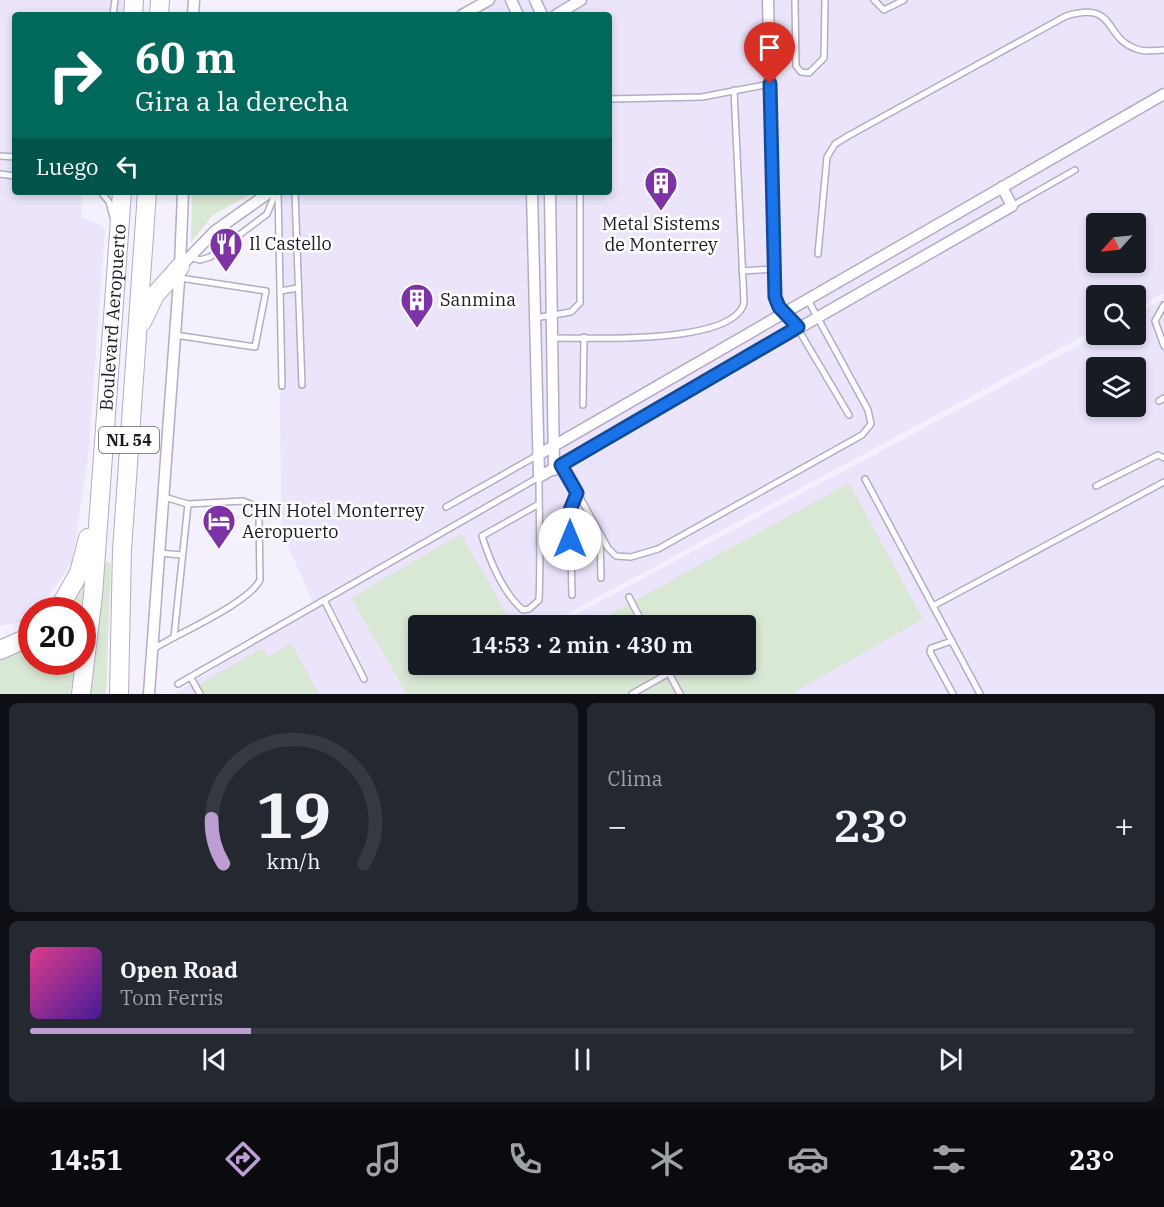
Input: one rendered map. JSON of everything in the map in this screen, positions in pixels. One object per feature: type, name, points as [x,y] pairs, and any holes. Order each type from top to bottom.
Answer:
[{"type":"highway","name":"Boulevard Aeropuerto","points":[[81,694],[89,648],[123,195]]},
{"type":"highway","name":"Boulevard Aeropuerto","points":[[119,691],[122,550],[147,195]]},
{"type":"highway","points":[[135,344],[149,306],[163,285],[183,267]]},
{"type":"highway","points":[[65,597],[79,573],[102,490]]},
{"type":"highway","points":[[0,651],[18,643]]},
{"type":"street","points":[[467,12],[489,0]]},
{"type":"street","points":[[561,12],[581,0]]},
{"type":"street","points":[[768,0],[775,297],[783,312],[798,327]]},
{"type":"street","points":[[537,455],[1164,94]]},
{"type":"street","points":[[532,195],[538,477],[1011,206],[1002,187]]},
{"type":"street","points":[[149,694],[175,335],[183,267],[183,195]]},
{"type":"street","points":[[183,267],[215,231],[266,195]]},
{"type":"street","points":[[550,195],[554,317],[553,446],[557,467]]},
{"type":"street","points":[[534,247],[551,245]]},
{"type":"lane","points":[[795,0],[796,66],[801,72],[809,73],[824,58],[825,0]]},
{"type":"lane","points":[[874,0],[884,10],[904,0]]},
{"type":"lane","points":[[818,254],[827,157],[835,144],[848,136],[1066,15],[1084,9],[1092,8],[1101,13],[1128,45],[1141,51],[1164,50]]},
{"type":"lane","points":[[612,99],[702,97],[770,84]]},
{"type":"lane","points":[[554,338],[663,336],[699,332],[729,322],[742,312],[744,303],[734,90]]},
{"type":"lane","points":[[1011,206],[1075,170]]},
{"type":"lane","points":[[103,195],[113,215],[106,308],[114,337]]},
{"type":"lane","points":[[183,267],[210,257],[267,214],[276,195]]},
{"type":"lane","points":[[277,195],[282,386]]},
{"type":"lane","points":[[295,195],[302,385]]},
{"type":"lane","points":[[535,318],[554,317],[571,312],[580,303],[580,195]]},
{"type":"lane","points":[[175,335],[255,347],[266,291],[183,267]]},
{"type":"lane","points":[[742,271],[774,269]]},
{"type":"lane","points":[[280,291],[298,288]]},
{"type":"lane","points":[[557,467],[577,493],[600,534],[616,556],[622,558],[658,549],[867,430],[871,424],[868,410],[807,299]]},
{"type":"lane","points":[[1164,305],[1155,321],[1164,346]]},
{"type":"lane","points":[[798,327],[849,416]]},
{"type":"lane","points":[[583,405],[585,337]]},
{"type":"lane","points":[[446,507],[537,455]]},
{"type":"lane","points":[[1096,486],[1158,455],[1164,458]]},
{"type":"lane","points":[[178,684],[538,477],[539,504],[539,600],[535,606],[523,610],[513,599],[489,559],[482,536],[539,504]]},
{"type":"lane","points":[[865,479],[980,694]]},
{"type":"lane","points":[[933,606],[1164,482]]},
{"type":"lane","points":[[572,596],[570,510],[577,493]]},
{"type":"lane","points":[[151,650],[250,594],[260,580],[259,518],[253,505],[243,501],[188,504],[163,497]]},
{"type":"lane","points":[[174,637],[188,504]]},
{"type":"lane","points":[[600,534],[601,578]]},
{"type":"lane","points":[[159,553],[182,555]]},
{"type":"lane","points":[[629,597],[638,615]]},
{"type":"lane","points":[[324,600],[364,679]]},
{"type":"lane","points":[[952,641],[931,648],[930,652],[953,694]]},
{"type":"lane","points":[[632,694],[665,675]]},
{"type":"lane","points":[[670,675],[680,694]]},
{"type":"lane","points":[[191,678],[200,694]]},
{"type":"shaded area","points":[[0,0],[123,0],[122,12],[12,12],[12,195],[83,195],[81,217],[101,225],[105,230],[88,459],[72,562],[47,597],[18,597],[18,623],[0,626]]},
{"type":"shaded area","points":[[482,0],[1164,0],[1164,293],[1146,303],[1146,285],[1086,285],[1086,334],[565,615],[408,615],[408,675],[419,675],[419,694],[174,694],[315,607],[282,532],[276,195],[612,195],[612,12],[490,12]]},
{"type":"shaded area","points":[[1164,299],[1164,694],[426,694],[629,675],[756,675],[756,615],[575,615],[1086,341],[1086,345],[1146,345],[1146,309]]},
{"type":"green space","points":[[192,195],[249,195],[213,215],[191,242]]},
{"type":"green space","points":[[849,483],[923,619],[795,692],[796,694],[407,694],[351,598],[461,534],[507,615],[408,615],[408,675],[756,675],[756,615],[608,615]]},
{"type":"green space","points":[[100,560],[111,563],[106,694],[86,694],[88,675],[96,675],[96,598]]},
{"type":"green space","points":[[86,566],[83,597],[68,597]]},
{"type":"green space","points":[[291,643],[319,694],[203,694],[198,685],[262,648],[268,657]]},
{"type":"green space","points":[[18,645],[18,675],[74,675],[70,694],[0,694],[0,653]]},
{"type":"place","name":"Metal Sistems de Monterrey","points":[[661,212]]},
{"type":"place","name":"Il Castello","points":[[226,273]]},
{"type":"place","name":"Sanmina","points":[[417,329]]},
{"type":"place","name":"CHN Hotel Monterrey Aeropuerto","points":[[219,550]]},
{"type":"route","points":[[570,539],[570,510],[577,493],[561,465],[798,327],[779,307],[775,297],[770,84]]}]
